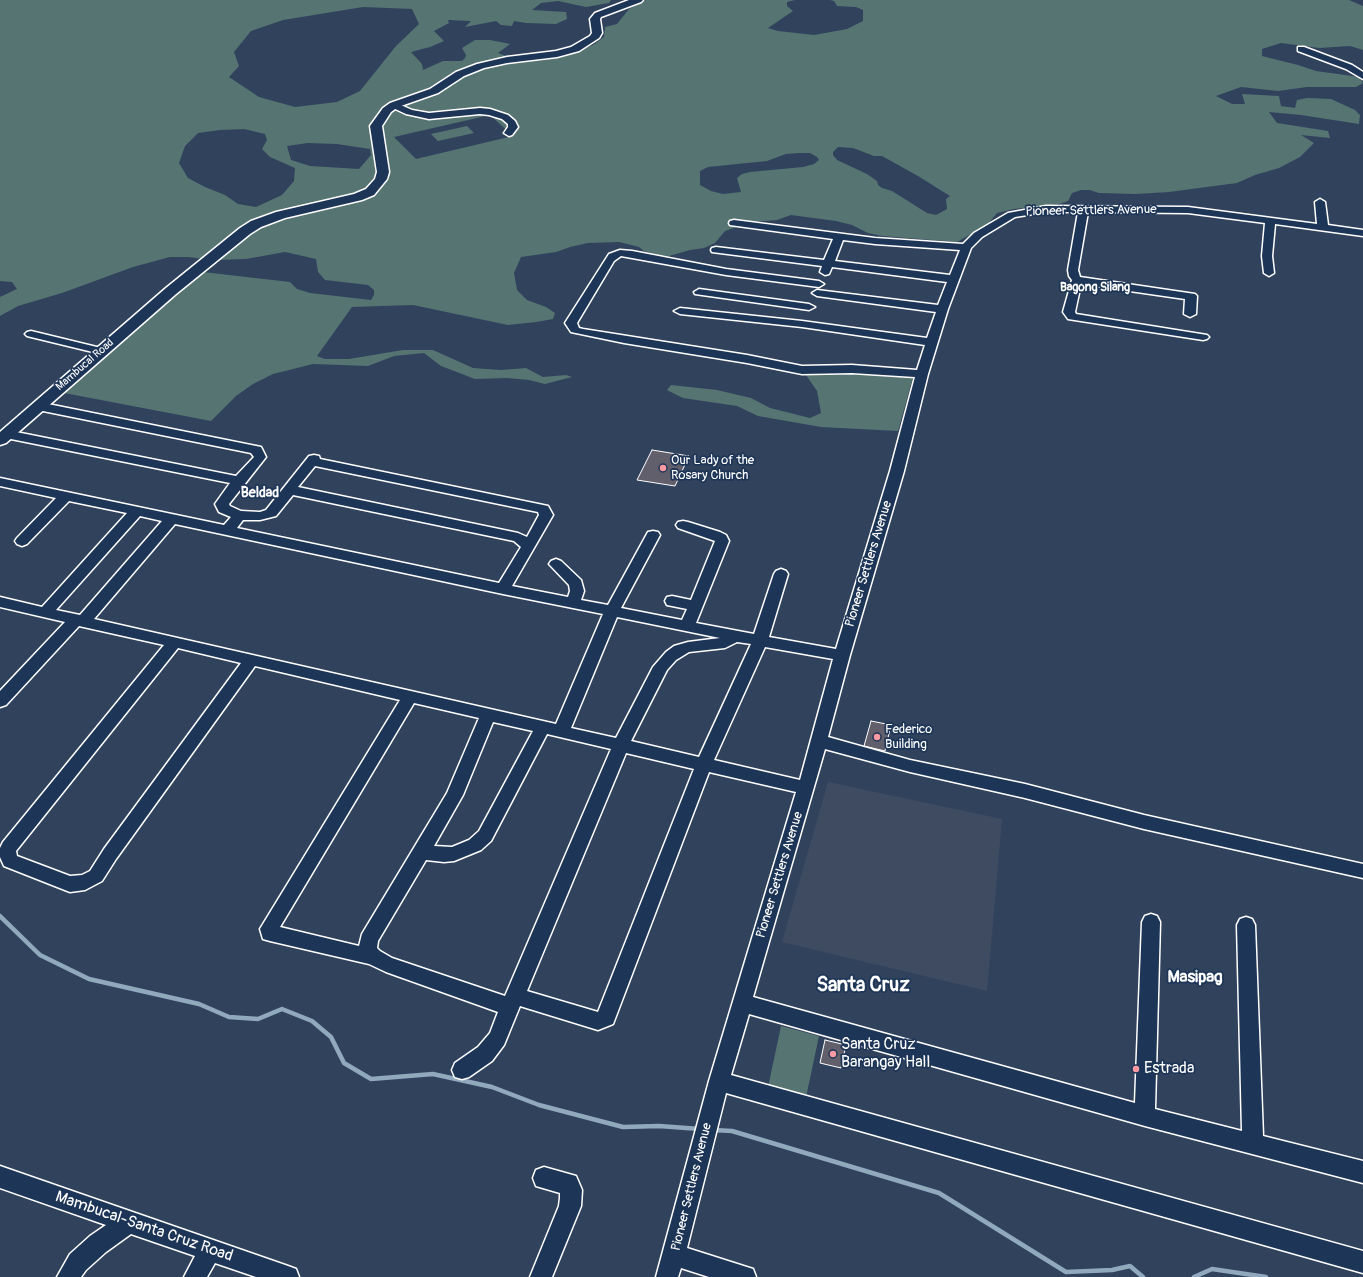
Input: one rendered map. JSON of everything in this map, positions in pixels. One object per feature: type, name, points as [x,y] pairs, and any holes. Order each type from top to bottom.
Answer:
[{"type":"main road","points":[[394,105],[434,91],[460,74],[481,66],[507,60],[557,54],[575,48],[594,38],[597,33],[595,19],[598,15],[638,0]]},
{"type":"main road","name":"Mambucal Road","points":[[3,437],[171,290],[234,239],[256,224],[281,215],[358,197],[370,192],[381,179],[383,172],[376,126],[387,110],[394,105]]},
{"type":"street","points":[[1301,49],[1349,67],[1363,76]]},
{"type":"street","points":[[394,105],[409,112],[429,116],[480,111],[490,112],[505,117],[512,123],[513,127],[508,133]]},
{"type":"street","points":[[1320,202],[1323,228]]},
{"type":"street","points":[[1084,209],[1073,270],[1074,276],[1077,280],[1069,312],[1072,317],[1203,337]]},
{"type":"street","name":"Pioneer Settlers Avenue","points":[[667,1277],[719,1081],[806,788],[842,655],[897,471],[922,374],[942,309],[966,247],[978,235],[1003,219],[1018,213],[1046,210],[1188,210],[1363,233]]},
{"type":"street","points":[[1269,273],[1267,256],[1270,221]]},
{"type":"street","points":[[734,223],[839,237],[907,244],[966,247]]},
{"type":"street","points":[[802,324],[830,264],[839,237]]},
{"type":"street","points":[[716,250],[953,279]]},
{"type":"street","points":[[922,374],[846,369],[802,370],[788,368],[741,358],[580,332],[576,330],[571,323],[610,259],[620,253],[818,289],[942,309]]},
{"type":"street","points":[[1077,280],[1191,296],[1190,314]]},
{"type":"street","points":[[698,292],[809,307]]},
{"type":"street","points":[[680,311],[802,324],[932,342]]},
{"type":"street","points":[[31,334],[102,351]]},
{"type":"street","points":[[38,406],[256,450],[260,457],[224,500],[222,507],[239,515],[260,516],[271,513],[313,461],[543,509],[546,515],[503,589]]},
{"type":"street","points":[[3,437],[239,481]]},
{"type":"street","points":[[0,482],[503,589],[735,636],[842,655]]},
{"type":"street","points":[[290,490],[518,537],[526,543],[528,547]]},
{"type":"street","points":[[22,541],[66,496]]},
{"type":"street","points":[[45,612],[137,511]]},
{"type":"street","points":[[227,530],[239,515]]},
{"type":"street","points":[[0,701],[80,620],[172,518]]},
{"type":"street","points":[[683,525],[715,535],[721,538],[722,541],[687,626]]},
{"type":"street","points":[[561,731],[612,611],[653,535]]},
{"type":"street","points":[[556,564],[576,583],[577,591],[573,603]]},
{"type":"street","points":[[410,697],[269,930],[270,932],[373,957],[386,964],[513,1002],[598,1021],[606,1018],[704,764],[760,640],[781,574]]},
{"type":"street","points":[[672,601],[696,606]]},
{"type":"street","points":[[0,602],[806,788]]},
{"type":"street","points":[[462,1070],[485,1054],[497,1039],[621,745],[661,667],[679,650],[688,647],[725,644],[735,636]]},
{"type":"street","points":[[175,642],[9,847],[7,856],[10,861],[70,884],[85,882],[96,876],[110,854],[251,660]]},
{"type":"street","points":[[373,957],[368,950],[369,940],[455,795],[488,715]]},
{"type":"street","points":[[421,852],[444,855],[454,854],[475,845],[485,836],[543,727]]},
{"type":"street","points":[[819,741],[910,766],[1024,792],[1144,822],[1363,871]]},
{"type":"street","points":[[1145,1116],[1150,922]]},
{"type":"street","points":[[1246,925],[1253,1144]]},
{"type":"street","points":[[742,1003],[1145,1116],[1363,1172]]},
{"type":"street","points":[[719,1081],[1363,1262]]},
{"type":"street","name":"Mambucal-Santa Cruz Road","points":[[0,1177],[288,1277]]},
{"type":"street","points":[[541,1277],[570,1206],[571,1198],[571,1190],[568,1184],[544,1178]]},
{"type":"street","points":[[68,1277],[78,1262],[98,1244],[128,1222]]},
{"type":"street","points":[[195,1277],[210,1250]]},
{"type":"street","points":[[674,1255],[745,1277]]},
{"type":"shaded area","points":[[828,782],[1002,819],[987,991],[782,942]]},
{"type":"green space","points":[[0,0],[611,0],[609,3],[586,7],[558,1],[541,3],[532,10],[566,12],[567,19],[556,24],[514,21],[512,26],[501,25],[496,21],[465,27],[471,21],[448,20],[449,23],[434,31],[444,41],[430,47],[411,52],[422,64],[423,70],[443,61],[462,61],[466,55],[462,48],[475,40],[490,40],[510,44],[498,53],[506,56],[512,63],[545,60],[576,52],[593,45],[604,37],[605,27],[617,24],[629,9],[646,0],[795,0],[787,2],[787,6],[793,11],[768,28],[778,31],[814,35],[847,29],[863,21],[863,10],[856,7],[837,6],[834,1],[830,0],[1349,0],[1363,6],[1363,50],[1350,46],[1319,48],[1281,43],[1262,49],[1262,56],[1316,71],[1359,77],[1363,83],[1356,87],[1307,87],[1278,91],[1241,87],[1216,96],[1232,104],[1245,104],[1242,94],[1279,96],[1281,106],[1295,108],[1297,100],[1307,98],[1331,99],[1355,110],[1360,115],[1359,124],[1301,115],[1269,112],[1277,123],[1328,131],[1330,138],[1301,135],[1314,143],[1300,157],[1279,168],[1255,175],[1237,183],[1169,192],[1136,194],[1099,193],[1090,190],[1081,190],[1072,193],[1068,201],[1059,204],[1014,209],[997,213],[987,225],[957,242],[882,236],[868,233],[852,225],[836,221],[791,215],[777,220],[751,222],[725,231],[715,243],[704,248],[669,256],[657,255],[644,251],[639,247],[619,242],[588,243],[556,252],[521,257],[514,273],[517,290],[527,300],[546,307],[555,313],[553,319],[508,325],[413,305],[352,307],[317,356],[325,359],[349,359],[403,350],[433,350],[473,368],[501,370],[526,368],[543,377],[566,375],[572,377],[545,384],[529,380],[507,378],[475,379],[441,366],[424,353],[394,356],[368,366],[313,364],[273,374],[253,384],[236,396],[211,421],[59,392],[203,272],[290,282],[297,289],[310,293],[371,300],[374,295],[374,290],[368,285],[325,280],[318,272],[316,259],[285,252],[246,259],[213,260],[188,257],[170,257],[133,267],[62,293],[18,306],[0,316],[0,297],[17,289],[12,282],[0,281]],"holes":[[[363,7],[412,9],[419,24],[396,46],[360,91],[337,102],[295,107],[259,97],[229,77],[239,66],[234,52],[251,31],[283,20]],[[490,115],[513,136],[416,159],[394,137]],[[244,129],[265,134],[267,140],[262,149],[270,157],[295,168],[294,181],[282,195],[256,207],[238,204],[225,195],[188,178],[179,163],[185,146],[198,133]],[[308,143],[337,144],[370,149],[371,155],[359,169],[310,166],[291,160],[287,146]],[[838,147],[853,148],[874,156],[882,156],[950,196],[946,199],[947,209],[936,215],[927,213],[892,191],[882,188],[878,185],[877,181],[867,174],[837,160],[833,155],[833,152]],[[799,153],[810,153],[819,160],[814,164],[803,167],[742,174],[737,178],[741,192],[723,194],[711,191],[700,185],[700,171],[708,167],[767,161],[786,154]]]},
{"type":"green space","points":[[467,126],[474,133],[438,141],[431,134]]},
{"type":"green space","points":[[845,371],[913,377],[898,431],[821,427],[758,416],[737,406],[683,398],[667,390],[671,385],[717,390],[751,398],[770,408],[810,418],[821,413],[817,391],[806,375]]},
{"type":"green space","points":[[781,1026],[819,1036],[805,1102],[767,1092]]},
{"type":"building","name":"Our Lady of the Rosary Church","points":[[652,450],[689,456],[675,486],[637,480]]},
{"type":"building","name":"Federico Building","points":[[871,721],[891,725],[885,751],[864,746]]},
{"type":"building","name":"Santa Cruz Barangay Hall","points":[[825,1040],[846,1045],[841,1068],[820,1063]]},
{"type":"waterway","points":[[0,916],[40,955],[89,979],[199,1004],[229,1017],[258,1019],[282,1009],[312,1021],[331,1037],[344,1063],[371,1079],[433,1074],[492,1087],[539,1105],[623,1127],[659,1126],[700,1129]]},
{"type":"waterway","points":[[713,1130],[732,1131],[939,1193],[1066,1272],[1112,1270],[1130,1266],[1143,1277]]},
{"type":"waterway","points":[[1194,1277],[1212,1269],[1266,1277]]},
{"type":"place","name":"Our Lady of the Rosary Church","points":[[663,468]]},
{"type":"place","name":"Federico Building","points":[[877,737]]},
{"type":"place","name":"Santa Cruz Barangay Hall","points":[[833,1054]]},
{"type":"place","name":"Estrada","points":[[1136,1069]]},
{"type":"district","name":"Bagong Silang","points":[[1095,288]]},
{"type":"district","name":"Beldad","points":[[260,493]]},
{"type":"district","name":"Masipag","points":[[1195,978]]},
{"type":"district","name":"Santa Cruz","points":[[863,986]]}]
